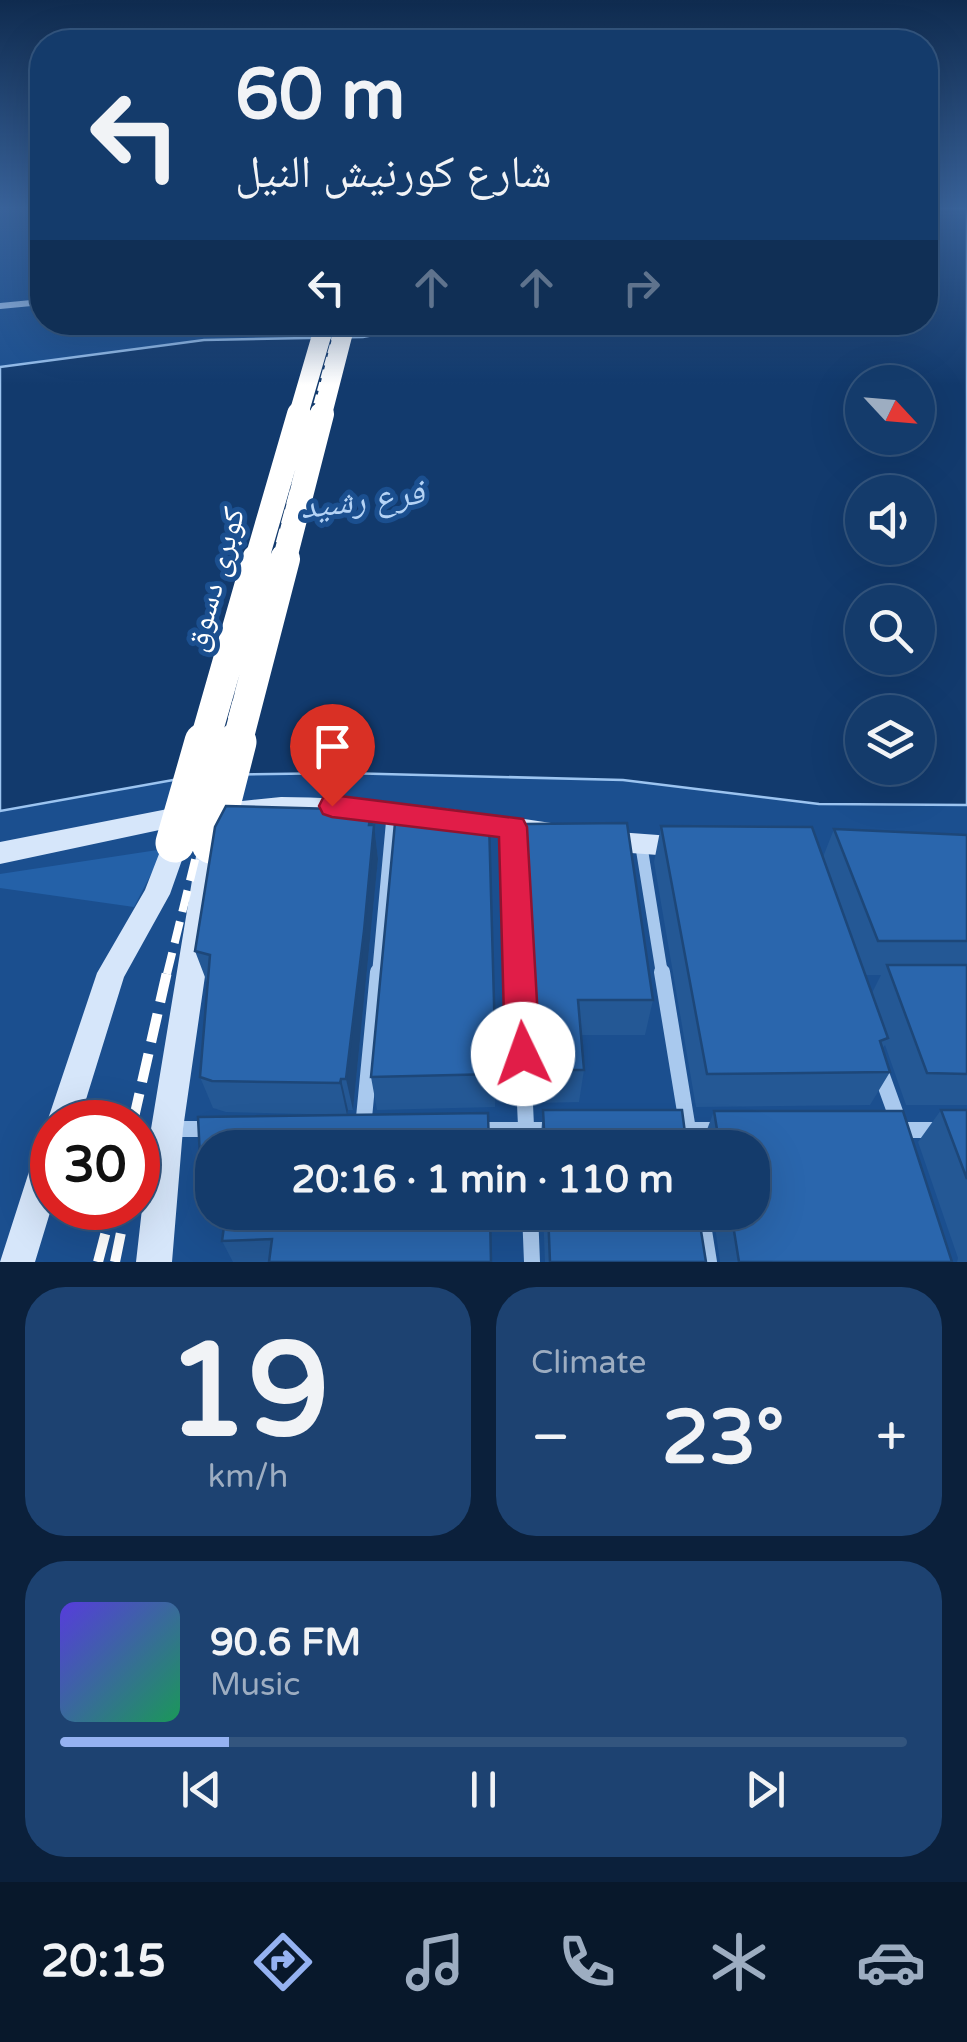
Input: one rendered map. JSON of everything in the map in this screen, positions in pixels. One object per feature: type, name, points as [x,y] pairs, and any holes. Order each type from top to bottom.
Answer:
[{"type":"highway","name":"كوبرى دسوق","points":[[175,844],[333,335]]},
{"type":"highway","name":"كوبرى دسوق","points":[[211,844],[333,335]]},
{"type":"main road","points":[[0,854],[208,812],[332,806],[393,810],[641,844],[716,848]]},
{"type":"main road","points":[[69,1100],[111,973],[156,894],[175,844]]},
{"type":"main road","points":[[154,1262],[166,1129],[211,844]]},
{"type":"main road","points":[[17,1262],[30,1222]]},
{"type":"street","points":[[0,306],[30,303]]},
{"type":"street","points":[[372,1130],[393,810]]},
{"type":"street","points":[[513,827],[526,1130]]},
{"type":"street","points":[[641,844],[688,1130]]},
{"type":"street","points":[[876,1058],[908,1149]]},
{"type":"street","points":[[166,1129],[226,1130]]},
{"type":"street","points":[[882,1130],[967,1130]]},
{"type":"street","points":[[531,1230],[532,1262]]},
{"type":"street","points":[[704,1230],[709,1262]]},
{"type":"shaded area","points":[[164,849],[134,907],[0,888],[0,874]]},
{"type":"water","name":"فرع رشيد","points":[[938,267],[967,267],[967,805],[819,804],[623,780],[343,773],[201,775],[0,811],[0,367],[204,340],[374,335],[938,335]]},
{"type":"building","points":[[226,806],[371,810],[369,825],[374,825],[364,931],[346,1079],[340,1083],[212,1081],[200,1077],[210,955],[195,951],[215,827]]},
{"type":"building","points":[[489,821],[496,1074],[371,1077],[395,823]]},
{"type":"building","points":[[627,823],[653,1000],[578,1000],[584,1070],[540,1070],[526,824]]},
{"type":"building","points":[[661,826],[812,827],[888,1038],[880,1041],[890,1072],[707,1074]]},
{"type":"building","points":[[834,829],[967,835],[967,941],[878,941]]},
{"type":"building","points":[[887,965],[967,965],[967,1074],[927,1073]]},
{"type":"building","points":[[543,1110],[682,1110],[685,1130],[544,1130]]},
{"type":"building","points":[[941,1110],[967,1110],[967,1179]]},
{"type":"building","points":[[714,1111],[903,1111],[952,1262],[739,1262],[734,1230],[770,1230],[770,1130],[717,1130]]},
{"type":"building","points":[[488,1113],[488,1130],[199,1130],[198,1117]]},
{"type":"building","points":[[224,1230],[490,1230],[491,1262],[269,1262],[272,1239],[222,1241]]},
{"type":"building","points":[[549,1230],[701,1230],[706,1262],[550,1262]]},
{"type":"railway","points":[[312,416],[334,335]]},
{"type":"railway","points":[[273,562],[313,414]]},
{"type":"railway","points":[[224,744],[274,559]]},
{"type":"railway","points":[[167,974],[224,742]]},
{"type":"railway","points":[[138,1100],[167,972]]},
{"type":"railway","points":[[98,1262],[106,1230]]},
{"type":"railway","points":[[115,1262],[122,1230]]},
{"type":"route","points":[[332,806],[393,810],[513,827],[523,1054]]}]
